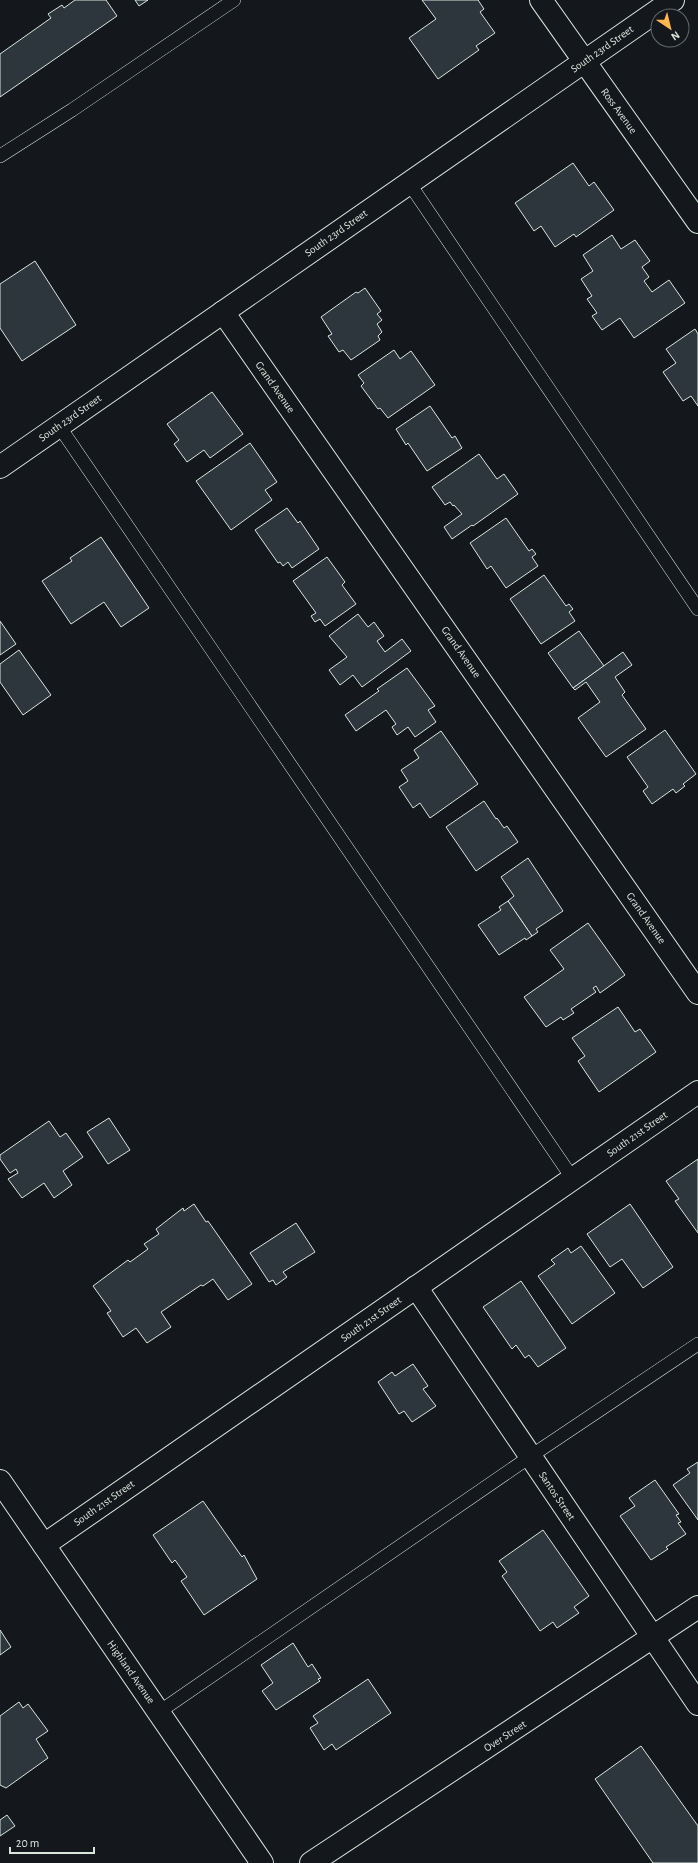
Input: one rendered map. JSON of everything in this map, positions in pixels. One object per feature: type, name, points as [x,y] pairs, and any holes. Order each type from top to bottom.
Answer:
[{"type":"street","name":"Ross Avenue","points":[[541,0],[698,222]]},
{"type":"street","name":"South 23rd Street","points":[[0,467],[673,0]]},
{"type":"street","name":"Grand Avenue","points":[[223,312],[698,993]]},
{"type":"street","name":"South 21st Street","points":[[44,1545],[698,1092]]},
{"type":"street","name":"Santos Street","points":[[416,1287],[698,1704]]},
{"type":"street","name":"Highland Avenue","points":[[0,1482],[262,1863]]},
{"type":"street","name":"Over Street","points":[[311,1863],[654,1638],[698,1607]]},
{"type":"lane","points":[[0,156],[72,110],[234,0]]},
{"type":"lane","points":[[409,183],[698,609]]},
{"type":"lane","points":[[59,426],[573,1179]]},
{"type":"lane","points":[[159,1712],[531,1456],[698,1344]]},
{"type":"building","points":[[75,0],[106,0],[117,16],[0,97],[0,54],[51,18],[48,14],[62,5],[64,8]]},
{"type":"building","points":[[135,0],[148,0],[139,6]]},
{"type":"building","points":[[422,0],[478,0],[484,9],[480,12],[495,33],[476,46],[479,50],[438,79],[409,38],[436,19]]},
{"type":"building","points":[[573,163],[589,186],[594,182],[614,210],[576,237],[574,234],[555,247],[541,226],[534,231],[515,203]]},
{"type":"building","points":[[612,235],[621,249],[635,240],[650,261],[642,267],[649,277],[644,281],[652,292],[669,280],[685,303],[634,338],[620,318],[602,330],[592,316],[597,313],[587,299],[592,296],[581,279],[593,271],[583,255]]},
{"type":"building","points":[[35,261],[76,325],[22,361],[0,328],[0,284]]},
{"type":"building","points":[[365,288],[381,311],[377,314],[382,320],[377,324],[382,332],[378,336],[380,340],[351,360],[343,350],[339,352],[328,336],[332,334],[321,317],[356,292],[358,293]]},
{"type":"building","points":[[695,329],[698,334],[698,406],[691,396],[683,401],[663,372],[676,363],[666,349]]},
{"type":"building","points":[[394,350],[400,359],[411,351],[435,385],[388,418],[380,408],[378,409],[361,386],[364,383],[358,375]]},
{"type":"building","points":[[212,392],[243,434],[210,458],[204,450],[187,462],[174,444],[179,440],[167,424]]},
{"type":"building","points":[[430,406],[452,438],[455,436],[462,448],[427,471],[408,443],[406,445],[396,429]]},
{"type":"building","points":[[250,443],[277,482],[265,490],[272,500],[231,530],[196,481]]},
{"type":"building","points":[[479,454],[497,479],[504,474],[518,494],[452,539],[444,527],[462,514],[450,502],[445,505],[432,487]]},
{"type":"building","points":[[287,508],[298,523],[300,521],[319,549],[292,568],[288,562],[283,566],[280,562],[278,563],[255,530]]},
{"type":"building","points":[[506,518],[529,551],[532,549],[536,554],[532,557],[538,566],[506,588],[491,566],[487,569],[470,543]]},
{"type":"building","points":[[101,537],[149,608],[121,627],[104,602],[71,624],[42,581],[72,561],[70,558]]},
{"type":"building","points":[[327,557],[345,582],[342,585],[356,604],[325,626],[320,619],[315,622],[311,616],[316,613],[293,581]]},
{"type":"building","points":[[544,575],[566,606],[569,604],[573,609],[569,612],[575,621],[541,644],[510,599]]},
{"type":"building","points":[[358,614],[368,627],[374,622],[384,636],[377,641],[385,652],[402,639],[411,651],[362,687],[353,675],[340,685],[329,670],[347,657],[329,636]]},
{"type":"building","points":[[0,621],[16,644],[0,655]]},
{"type":"building","points":[[579,631],[604,666],[573,688],[548,653]]},
{"type":"building","points":[[19,650],[51,695],[23,715],[0,682],[0,664]]},
{"type":"building","points":[[623,652],[632,665],[615,677],[625,692],[622,695],[646,729],[606,757],[578,718],[600,702],[586,682],[575,690],[573,688]]},
{"type":"building","points":[[407,668],[435,706],[428,710],[436,722],[415,737],[408,727],[397,735],[392,727],[396,724],[386,710],[356,731],[345,715],[379,691],[377,689]]},
{"type":"building","points":[[665,730],[696,774],[683,784],[685,786],[676,793],[673,789],[652,804],[643,791],[648,787],[627,757]]},
{"type":"building","points":[[441,731],[478,784],[430,818],[420,803],[413,808],[399,787],[408,781],[401,770],[419,758],[414,750]]},
{"type":"building","points":[[484,801],[496,819],[497,818],[504,828],[507,826],[518,842],[476,871],[446,827]]},
{"type":"building","points":[[528,858],[563,911],[536,929],[538,932],[532,936],[508,901],[514,896],[501,877]]},
{"type":"building","points":[[508,901],[532,936],[526,940],[525,938],[499,955],[478,925],[501,910],[499,907]]},
{"type":"building","points":[[588,923],[625,975],[600,993],[596,986],[593,988],[596,992],[571,1009],[574,1013],[563,1020],[561,1017],[546,1027],[524,997],[564,969],[550,950]]},
{"type":"building","points":[[618,1007],[635,1032],[640,1029],[656,1052],[599,1092],[578,1061],[585,1056],[572,1038]]},
{"type":"building","points":[[109,1118],[130,1150],[108,1164],[87,1132]]},
{"type":"building","points":[[49,1121],[60,1137],[66,1133],[83,1157],[63,1171],[72,1185],[54,1198],[44,1183],[22,1198],[8,1179],[18,1173],[16,1169],[10,1173],[0,1159],[0,1155]]},
{"type":"building","points":[[698,1159],[698,1233],[675,1201],[679,1199],[666,1181]]},
{"type":"building","points":[[194,1204],[206,1222],[208,1221],[252,1284],[228,1300],[213,1279],[203,1286],[201,1285],[161,1312],[171,1327],[147,1343],[136,1328],[123,1337],[107,1313],[111,1311],[93,1286],[128,1260],[130,1262],[148,1249],[144,1244],[159,1234],[156,1229],[183,1208],[184,1211]]},
{"type":"building","points":[[630,1204],[673,1267],[643,1288],[622,1259],[610,1267],[587,1234]]},
{"type":"building","points":[[296,1223],[315,1252],[283,1272],[287,1277],[276,1285],[273,1280],[269,1282],[250,1253]]},
{"type":"building","points":[[581,1246],[615,1293],[572,1324],[538,1276],[555,1264],[551,1260],[568,1248],[571,1253]]},
{"type":"building","points":[[521,1281],[566,1348],[538,1367],[529,1355],[525,1358],[516,1345],[512,1349],[483,1307]]},
{"type":"building","points":[[413,1364],[428,1386],[423,1389],[436,1406],[412,1422],[404,1411],[399,1414],[378,1382],[392,1372],[395,1376]]},
{"type":"building","points":[[698,1462],[698,1520],[673,1485],[690,1473],[687,1469]]},
{"type":"building","points":[[655,1480],[679,1514],[676,1515],[681,1522],[678,1523],[686,1534],[666,1547],[668,1549],[651,1560],[620,1516],[635,1506],[629,1498]]},
{"type":"building","points":[[203,1501],[242,1557],[244,1555],[257,1579],[204,1615],[181,1581],[187,1577],[175,1560],[172,1563],[153,1535]]},
{"type":"building","points":[[543,1530],[589,1596],[574,1607],[579,1613],[557,1628],[553,1622],[540,1631],[502,1576],[507,1572],[499,1561]]},
{"type":"building","points":[[0,1630],[11,1647],[0,1655]]},
{"type":"building","points":[[293,1643],[308,1667],[312,1664],[321,1678],[318,1679],[320,1681],[276,1710],[262,1691],[273,1683],[261,1665]]},
{"type":"building","points":[[368,1679],[391,1713],[336,1750],[332,1744],[324,1750],[310,1728],[318,1723],[313,1716]]},
{"type":"building","points":[[19,1702],[23,1708],[28,1704],[48,1731],[36,1739],[48,1758],[6,1788],[0,1785],[0,1716]]},
{"type":"building","points":[[641,1746],[698,1826],[698,1863],[653,1863],[595,1779]]},
{"type":"building","points":[[7,1815],[15,1826],[0,1836],[0,1820]]}]
